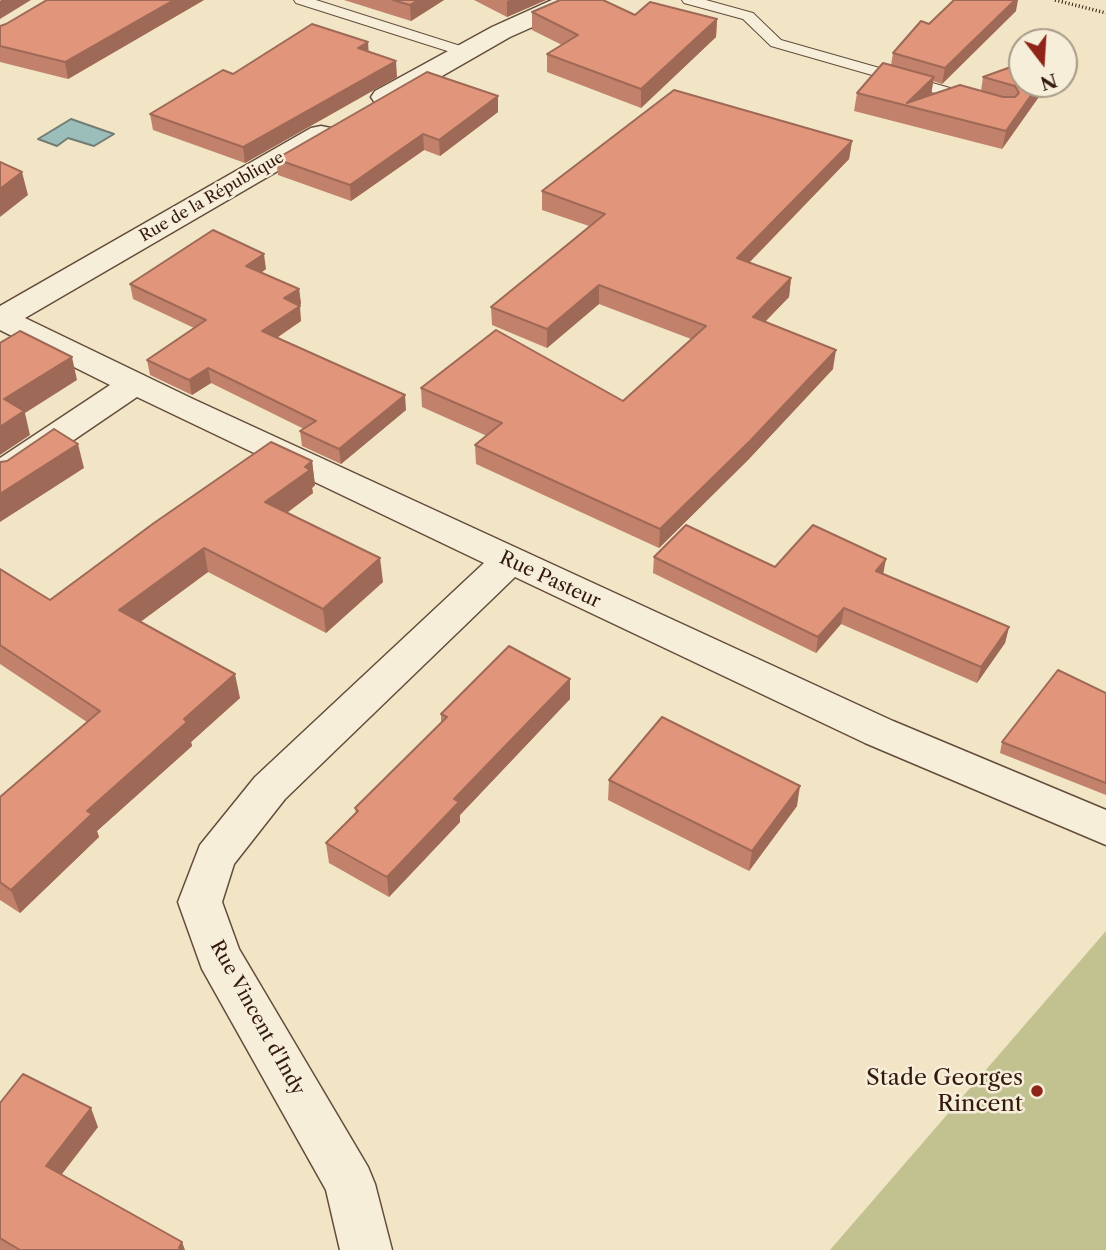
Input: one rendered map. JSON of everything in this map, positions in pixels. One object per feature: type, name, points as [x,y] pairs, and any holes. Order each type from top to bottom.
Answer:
[{"type":"street","name":"Rue de la République","points":[[1,318],[465,52],[501,32],[573,0]]},
{"type":"street","name":"Rue Pasteur","points":[[1,318],[134,384],[509,561],[879,732],[1106,828]]},
{"type":"street","points":[[0,474],[134,384]]},
{"type":"street","name":"Rue Vincent d'Indy","points":[[366,1250],[350,1184],[218,955],[200,902],[215,857],[270,788],[509,561]]},
{"type":"lane","points":[[301,0],[465,52]]},
{"type":"lane","points":[[689,0],[748,16],[760,24],[776,43],[992,105]]},
{"type":"path","points":[[1055,0],[1106,13]]},
{"type":"green space","name":"Stade Georges Rincent","points":[[1106,931],[1106,1250],[830,1250]]},
{"type":"water","points":[[71,119],[114,134],[94,146],[68,138],[57,146],[38,139]]},
{"type":"building","points":[[47,0],[174,0],[65,62],[0,46],[0,26]]},
{"type":"building","points":[[393,0],[418,0],[410,5]]},
{"type":"building","points":[[560,0],[603,0],[635,15],[650,2],[717,19],[641,89],[547,54],[578,35],[532,12]]},
{"type":"building","points":[[954,0],[1015,0],[945,68],[893,53],[921,21],[929,24]]},
{"type":"building","points":[[312,24],[368,42],[358,48],[396,61],[243,147],[150,114],[223,70],[233,74]]},
{"type":"building","points":[[883,63],[934,77],[907,103],[960,85],[1008,98],[1029,98],[1006,131],[857,93]]},
{"type":"building","points":[[1008,68],[1008,84],[983,77]]},
{"type":"building","points":[[427,72],[498,96],[439,140],[423,134],[350,185],[276,159]]},
{"type":"building","points":[[674,90],[852,141],[737,258],[791,278],[753,317],[836,350],[750,441],[660,529],[475,445],[502,423],[421,388],[496,330],[623,401],[706,326],[599,285],[547,329],[491,307],[605,214],[542,191]]},
{"type":"building","points":[[0,162],[22,172],[0,189]]},
{"type":"building","points":[[213,230],[264,254],[246,266],[299,289],[284,298],[300,306],[262,331],[405,395],[339,449],[300,431],[316,421],[208,368],[189,380],[147,360],[206,320],[130,284]]},
{"type":"building","points":[[20,331],[72,357],[4,399],[24,411],[0,427],[0,343]]},
{"type":"building","points":[[54,429],[78,444],[0,494],[0,462],[7,461]]},
{"type":"building","points":[[271,442],[312,461],[305,467],[310,470],[265,502],[380,558],[323,609],[204,548],[119,610],[235,674],[184,719],[187,722],[87,811],[92,814],[11,890],[0,882],[0,797],[100,711],[0,645],[0,569],[50,600],[154,523]]},
{"type":"building","points":[[686,525],[775,567],[813,525],[886,559],[876,571],[1009,627],[981,667],[844,608],[818,637],[654,557]]},
{"type":"building","points":[[509,646],[570,679],[454,799],[459,802],[387,877],[326,843],[358,811],[355,808],[447,717],[441,714]]},
{"type":"building","points":[[1058,670],[1106,693],[1106,783],[1002,742]]},
{"type":"building","points":[[662,717],[800,786],[752,851],[609,780]]},
{"type":"building","points":[[23,1074],[91,1108],[46,1166],[182,1242],[179,1248],[182,1250],[20,1250],[0,1238],[0,1103]]},
{"type":"place","name":"Stade Georges Rincent","points":[[1037,1091]]}]
